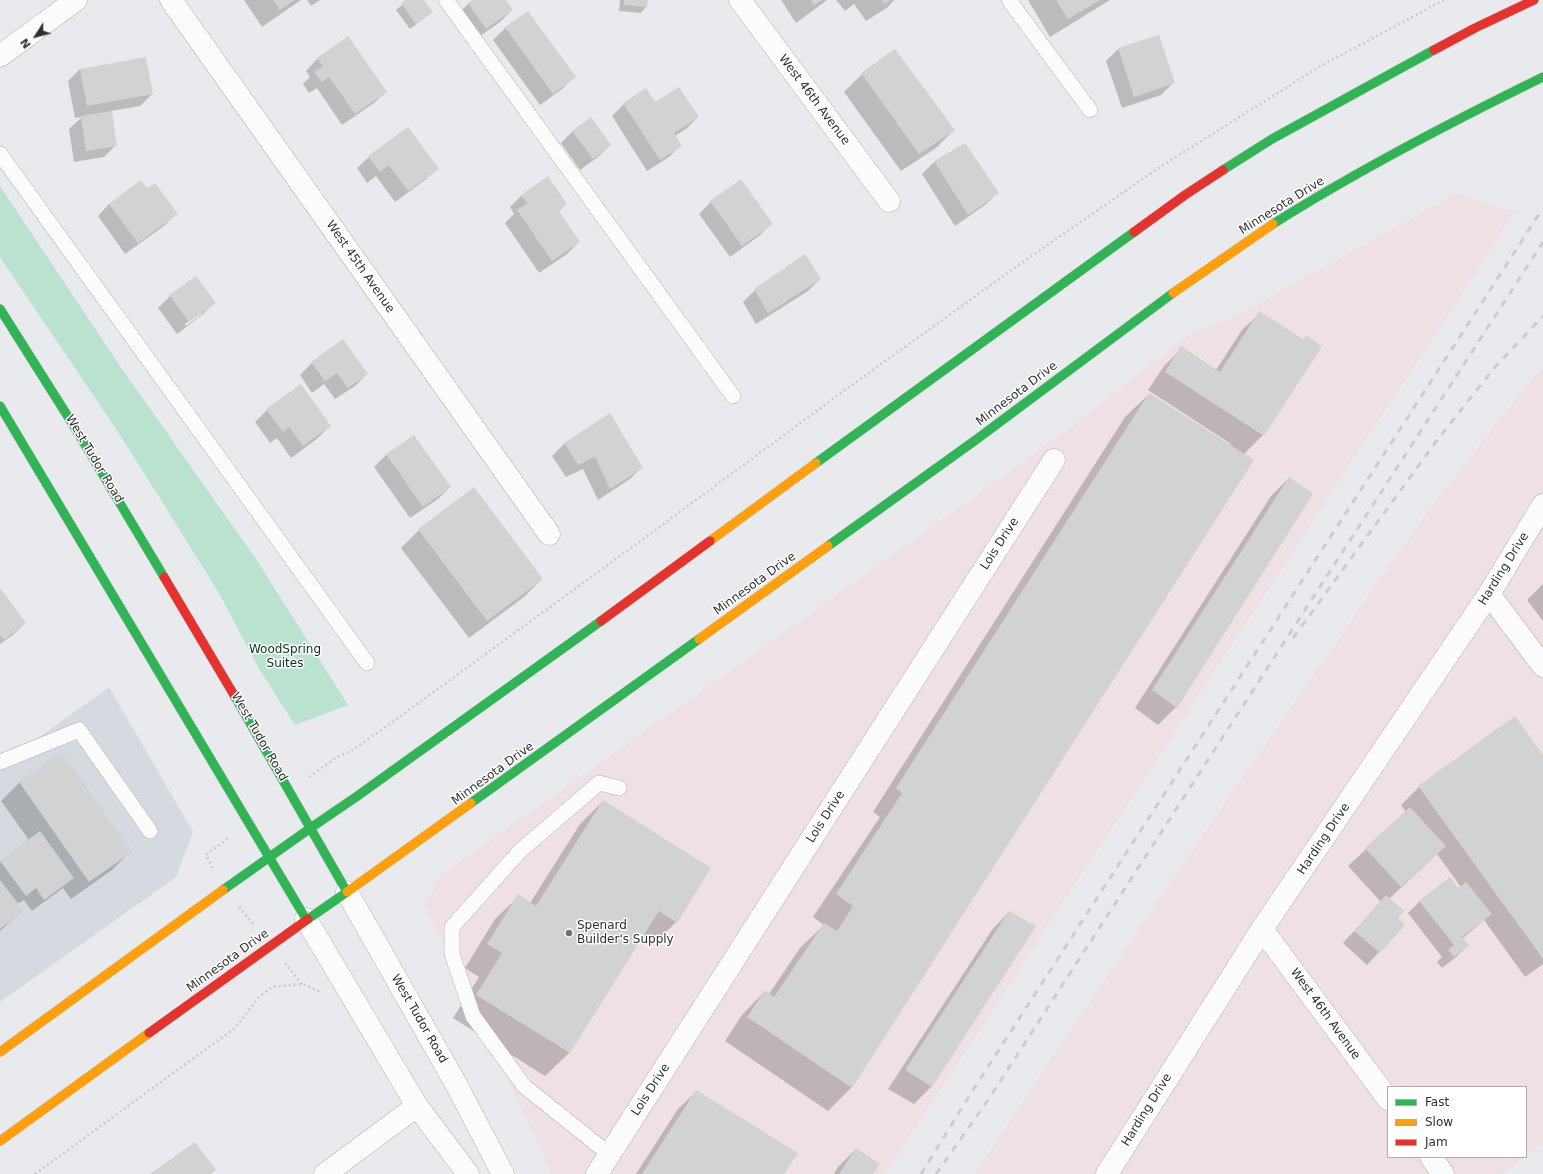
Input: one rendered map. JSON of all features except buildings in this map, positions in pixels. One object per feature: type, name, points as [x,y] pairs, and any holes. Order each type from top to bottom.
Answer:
[{"type":"main road","points":[[0,1052],[224,888],[356,797],[582,635],[1008,322],[1185,195],[1272,139],[1350,95],[1475,28],[1534,0]]},
{"type":"main road","name":"Minnesota Drive","points":[[0,1141],[270,945],[347,892],[951,457],[1202,272],[1274,224],[1370,166],[1451,122],[1543,77]]},
{"type":"main road","name":"West Tudor Road","points":[[0,310],[31,356],[104,475],[312,827],[347,892]]},
{"type":"main road","points":[[0,406],[306,920]]},
{"type":"street","points":[[0,56],[76,0]]},
{"type":"street","name":"West 45th Avenue","points":[[171,0],[549,534]]},
{"type":"street","name":"West 46th Avenue","points":[[740,0],[889,201]]},
{"type":"street","name":"Lois Drive","points":[[597,1174],[1054,460]]},
{"type":"street","name":"Harding Drive","points":[[1107,1174],[1262,928],[1489,594],[1543,505]]},
{"type":"street","points":[[1489,594],[1543,666]]},
{"type":"street","name":"West Tudor Road","points":[[347,892],[456,1084],[503,1174]]},
{"type":"street","points":[[306,920],[417,1106],[468,1174]]},
{"type":"street","name":"West 46th Avenue","points":[[1262,928],[1387,1098]]},
{"type":"street","points":[[324,1174],[417,1106]]},
{"type":"street","points":[[1432,1158],[1444,1174]]},
{"type":"lane","points":[[446,0],[733,396]]},
{"type":"lane","points":[[1009,0],[1090,110]]},
{"type":"lane","points":[[0,154],[367,663]]},
{"type":"lane","points":[[0,762],[79,730],[150,830]]},
{"type":"lane","points":[[609,1154],[524,1086],[473,1016],[452,954],[452,926],[520,851],[599,783],[619,788]]},
{"type":"path","points":[[337,757],[351,752],[644,539],[830,401],[1020,264],[1160,167],[1319,67],[1444,0]]},
{"type":"path","points":[[206,855],[224,888],[302,984],[320,992],[326,997]]},
{"type":"path","points":[[35,1174],[229,1032],[243,1018],[260,996],[272,987],[302,984]]},
{"type":"shaded area","points":[[1455,194],[1515,212],[885,1174],[550,1174],[544,1155],[425,905],[440,876],[819,608],[1082,419],[1188,335],[1234,317]]},
{"type":"shaded area","points":[[1543,368],[1543,1143],[1527,1155],[1527,1086],[1387,1086],[1387,1158],[1524,1158],[1502,1174],[975,1174],[1194,848],[1416,528],[1533,377]]},
{"type":"shaded area","points":[[109,687],[193,832],[176,877],[0,1002],[0,766]]},
{"type":"green space","name":"WoodSpring Suites","points":[[0,186],[122,369],[258,562],[348,705],[295,725],[258,667],[220,595],[160,498],[114,426],[0,257]]},
{"type":"railway","points":[[921,1174],[973,1090],[1543,208]]},
{"type":"railway","points":[[936,1174],[988,1100],[1543,242]]},
{"type":"railway","points":[[1293,638],[1438,439],[1495,367],[1543,316]]},
{"type":"traffic: fast","points":[[1223,170],[1272,139],[1434,50]]},
{"type":"traffic: fast","points":[[1273,224],[1372,165],[1474,111],[1543,77]]},
{"type":"traffic: fast","points":[[816,463],[1134,232]]},
{"type":"traffic: fast","points":[[828,546],[977,439],[1173,293]]},
{"type":"traffic: fast","points":[[0,309],[72,423],[164,577]]},
{"type":"traffic: fast","points":[[0,406],[306,919]]},
{"type":"traffic: fast","points":[[312,827],[601,621]]},
{"type":"traffic: fast","points":[[471,803],[699,639]]},
{"type":"traffic: fast","points":[[234,695],[347,892],[308,919]]},
{"type":"traffic: fast","points":[[223,890],[312,827]]},
{"type":"traffic: slow","points":[[1173,293],[1273,224]]},
{"type":"traffic: slow","points":[[710,541],[816,463]]},
{"type":"traffic: slow","points":[[699,639],[828,546]]},
{"type":"traffic: slow","points":[[347,892],[471,803]]},
{"type":"traffic: slow","points":[[0,1052],[223,890]]},
{"type":"traffic: slow","points":[[0,1141],[149,1033]]},
{"type":"traffic: jam","points":[[1434,50],[1475,28],[1534,0]]},
{"type":"traffic: jam","points":[[1134,232],[1185,195],[1223,170]]},
{"type":"traffic: jam","points":[[601,621],[710,541]]},
{"type":"traffic: jam","points":[[164,577],[234,695]]},
{"type":"traffic: jam","points":[[149,1033],[308,919]]},
{"type":"place","name":"Spenard Builder's Supply","points":[[569,933]]}]
